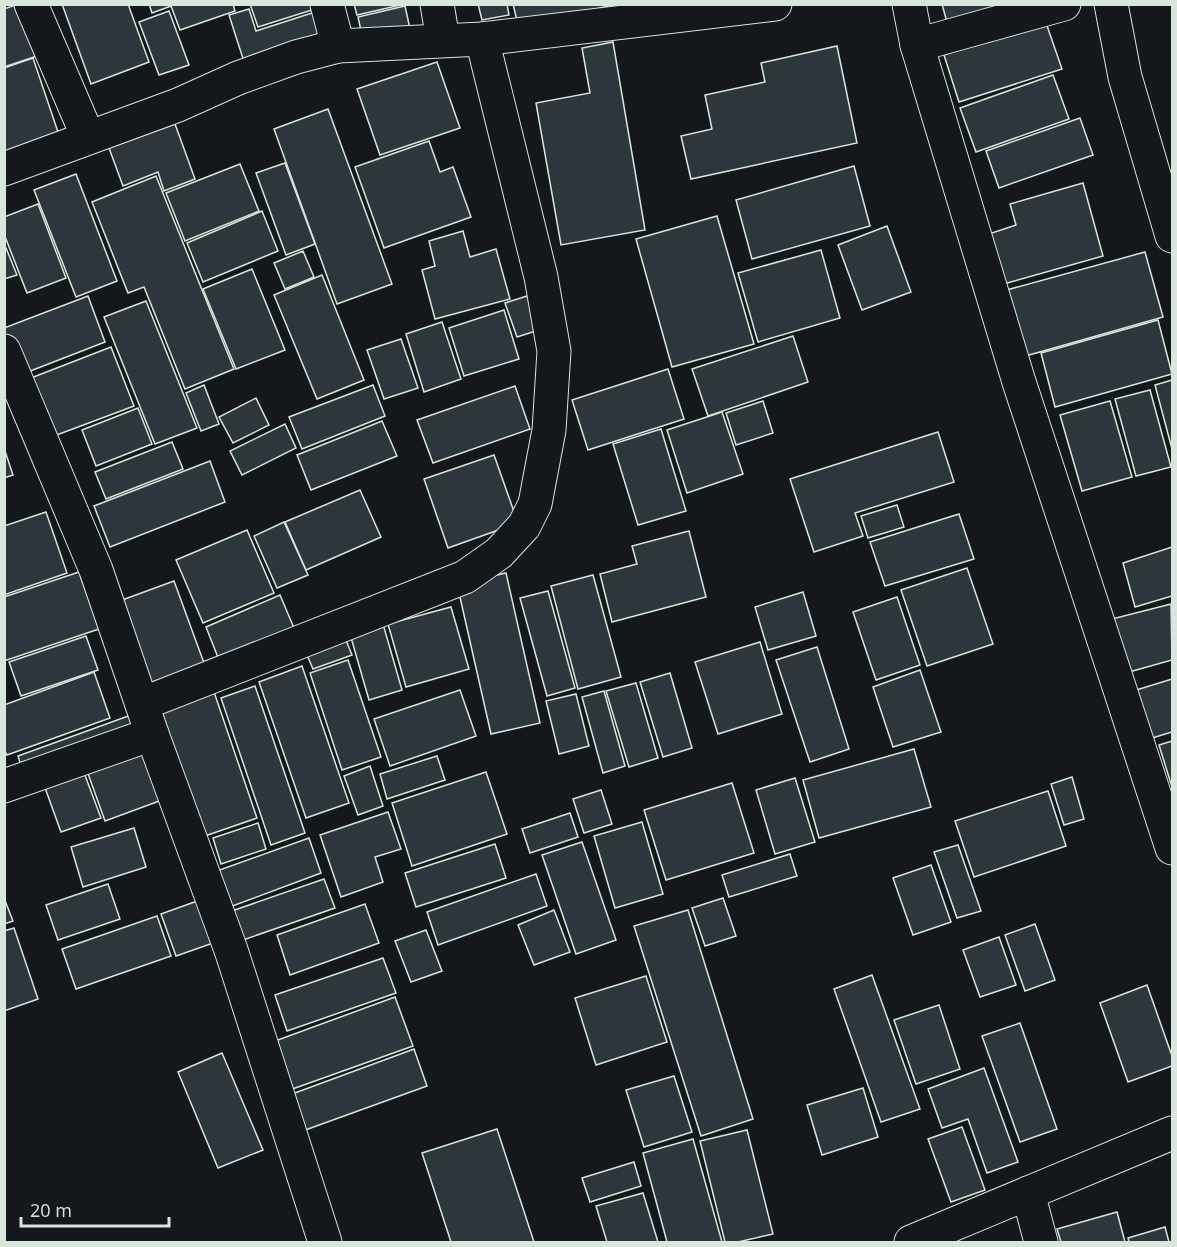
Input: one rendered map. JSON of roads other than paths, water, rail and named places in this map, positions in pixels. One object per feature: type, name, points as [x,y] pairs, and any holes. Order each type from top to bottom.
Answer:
[{"type":"street","points":[[31,4],[88,137]]},
{"type":"street","points":[[327,4],[338,46]]},
{"type":"street","points":[[437,4],[443,40]]},
{"type":"street","points":[[4,169],[178,105],[296,57],[338,46],[482,39],[776,4]]},
{"type":"street","points":[[909,4],[917,45],[1019,382],[1173,848]]},
{"type":"street","points":[[917,45],[1064,4]]},
{"type":"street","points":[[1111,4],[1125,77],[1173,236]]},
{"type":"street","points":[[4,786],[147,719],[465,577],[499,554],[524,526],[535,504],[549,429],[554,351],[541,277],[482,39]]},
{"type":"street","points":[[4,351],[96,570],[147,719],[231,950],[325,1242]]},
{"type":"street","points":[[911,1242],[1173,1133]]},
{"type":"street","points":[[1028,1193],[1041,1242]]}]
